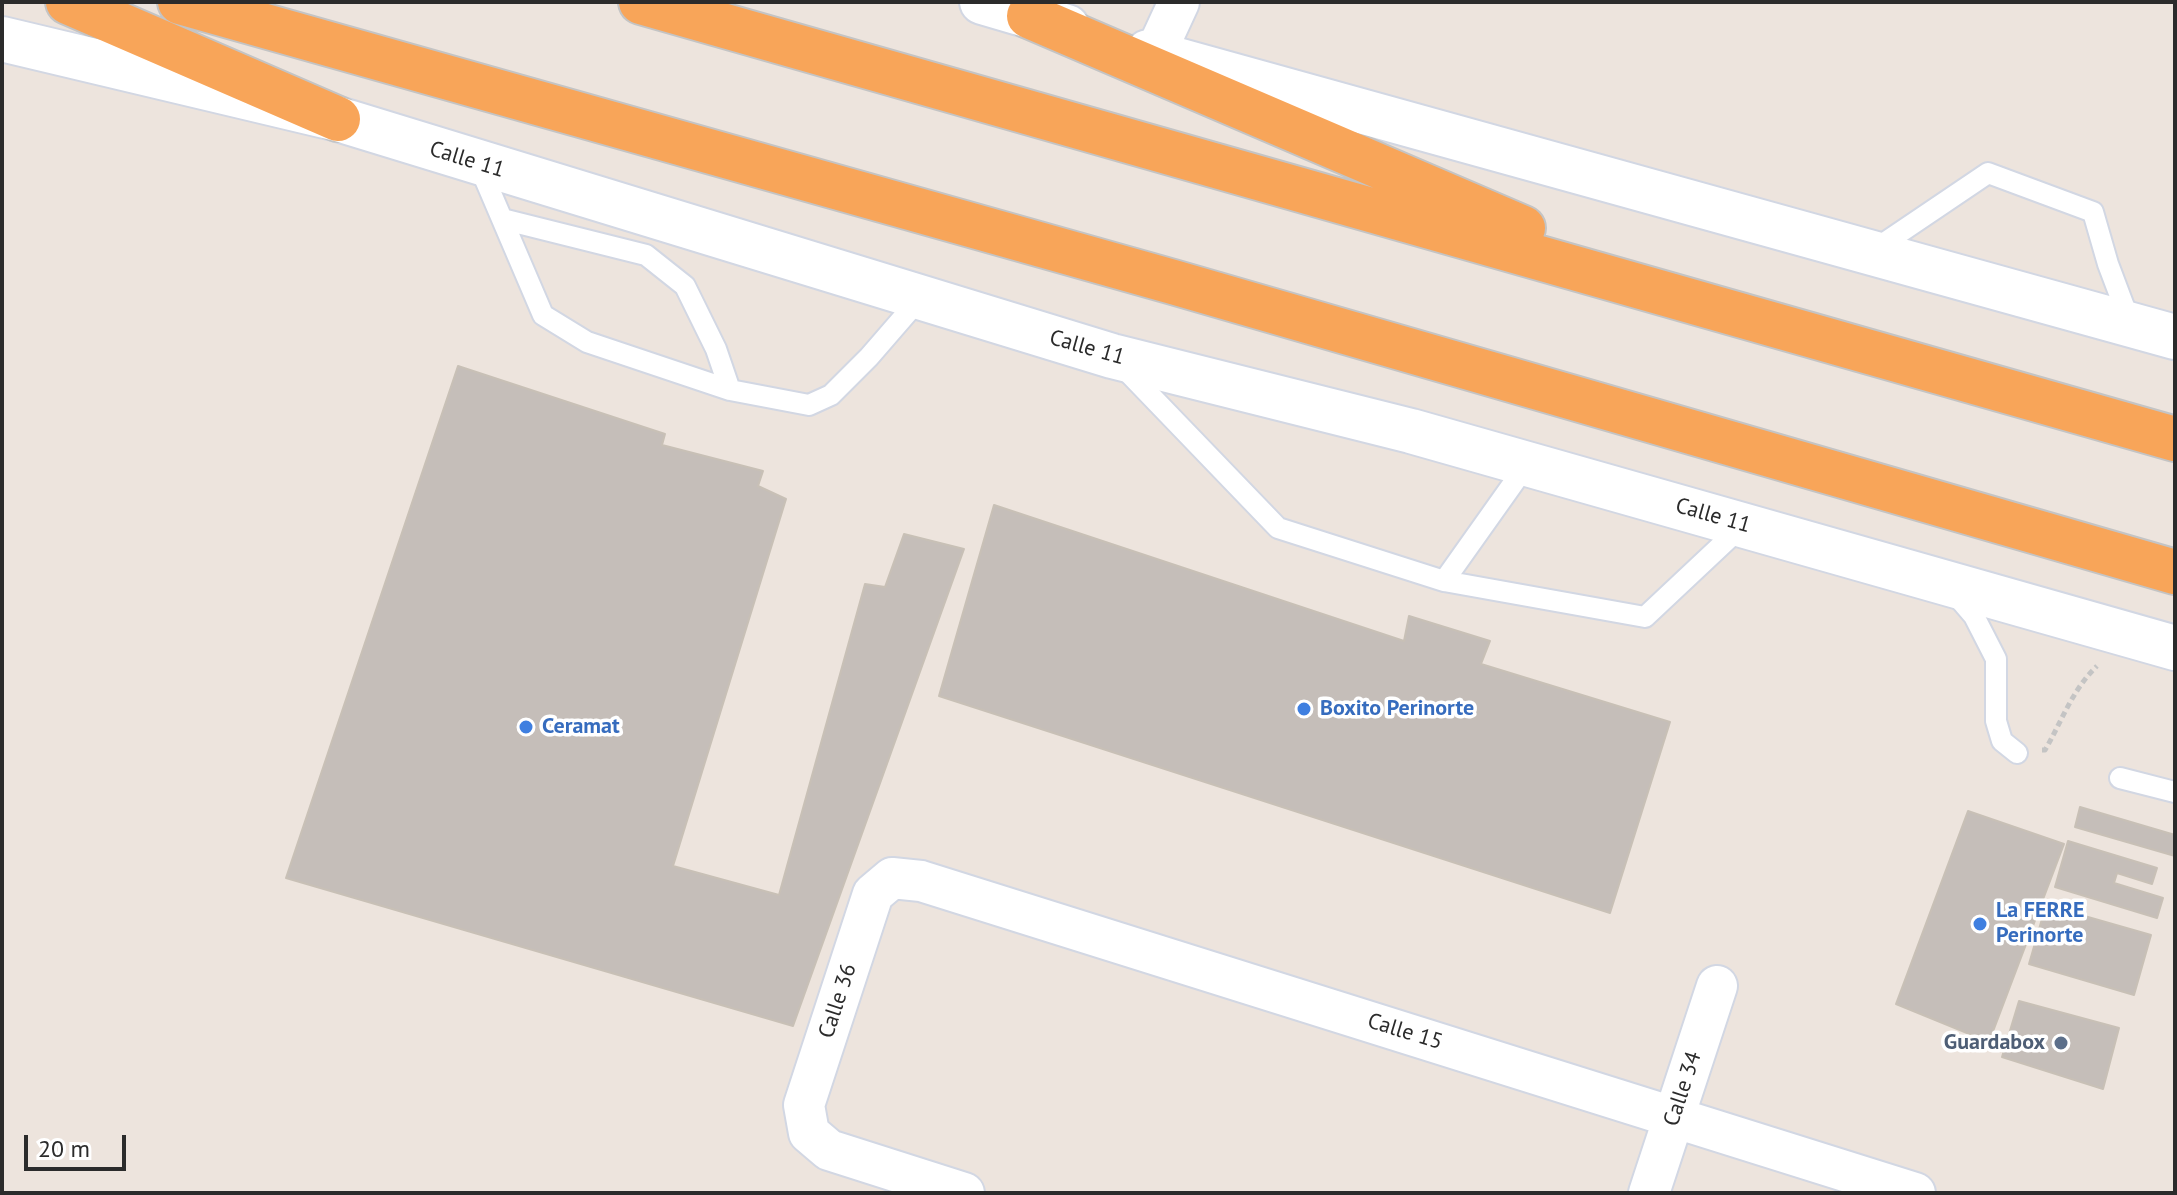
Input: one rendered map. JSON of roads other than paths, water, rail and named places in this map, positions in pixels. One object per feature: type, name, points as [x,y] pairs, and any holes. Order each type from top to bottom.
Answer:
[{"type":"highway","points":[[68,2],[338,119]]},
{"type":"highway","points":[[180,2],[1173,282],[2175,572]]},
{"type":"highway","points":[[641,2],[2175,439]]},
{"type":"highway","points":[[1029,16],[1691,301]]},
{"type":"main road","points":[[982,2],[1155,54],[2175,337]]},
{"type":"main road","name":"Calle 11","points":[[2,39],[338,119],[1112,356],[1411,431],[2167,646]]},
{"type":"street","points":[[1155,54],[1179,2]]},
{"type":"street","name":"Calle 15","points":[[892,878],[936,885],[1915,1193]]},
{"type":"street","name":"Calle 36","points":[[892,878],[873,894],[804,1105],[809,1133],[829,1150],[964,1193]]},
{"type":"street","name":"Calle 34","points":[[1649,1193],[1717,986]]},
{"type":"lane","points":[[478,163],[543,315],[587,342],[730,390],[809,405],[831,395],[921,297]]},
{"type":"lane","points":[[1869,253],[1988,173],[2093,212],[2131,325]]},
{"type":"lane","points":[[502,219],[646,255],[685,286],[716,349],[730,390]]},
{"type":"lane","points":[[1112,356],[1278,528],[1444,581],[1645,617],[1743,525]]},
{"type":"lane","points":[[1444,581],[1527,464]]},
{"type":"lane","points":[[1948,586],[1974,616],[1996,659],[1996,721],[2002,741],[2017,753]]},
{"type":"lane","points":[[2120,778],[2175,792]]},
{"type":"place","name":"Boxito Perinorte","points":[[1304,709]]},
{"type":"place","name":"Ceramat","points":[[526,727]]},
{"type":"place","name":"La FERRE Perinorte","points":[[1980,924]]},
{"type":"place","name":"Guardabox","points":[[2061,1043]]}]
